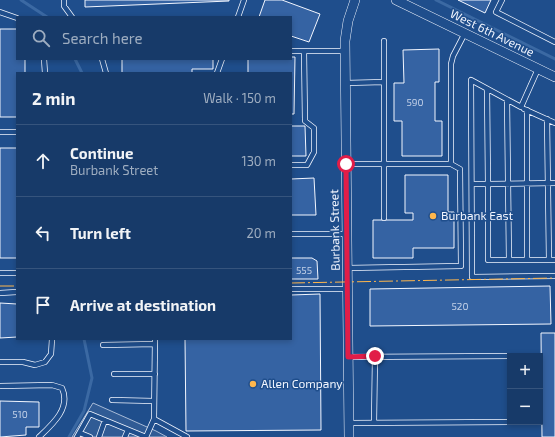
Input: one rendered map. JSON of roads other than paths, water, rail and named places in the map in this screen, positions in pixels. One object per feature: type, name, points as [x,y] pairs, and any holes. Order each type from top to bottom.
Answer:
[{"type":"street","name":"Burbank Street","points":[[349,437],[345,50],[348,21],[356,0]]},
{"type":"street","name":"West 6th Avenue","points":[[396,0],[555,78]]},
{"type":"lane","points":[[64,0],[64,6],[71,16]]},
{"type":"lane","points":[[238,16],[244,0]]},
{"type":"lane","points":[[502,0],[496,12],[555,42]]},
{"type":"lane","points":[[0,12],[16,18]]},
{"type":"lane","points":[[451,164],[451,64],[453,56],[465,34]]},
{"type":"lane","points":[[384,41],[384,218]]},
{"type":"lane","points":[[292,51],[345,50]]},
{"type":"lane","points":[[292,165],[306,165],[314,152],[314,128],[306,121],[304,51]]},
{"type":"lane","points":[[44,60],[45,72]]},
{"type":"lane","points":[[102,60],[106,72]]},
{"type":"lane","points":[[217,72],[222,60]]},
{"type":"lane","points":[[521,107],[538,69]]},
{"type":"lane","points":[[555,123],[507,100],[471,80],[472,277],[555,276]]},
{"type":"lane","points":[[346,83],[384,82]]},
{"type":"lane","points":[[487,89],[488,260],[555,260]]},
{"type":"lane","points":[[507,100],[509,260]]},
{"type":"lane","points":[[527,110],[527,260]]},
{"type":"lane","points":[[547,120],[549,260]]},
{"type":"lane","points":[[0,132],[16,132]]},
{"type":"lane","points":[[346,164],[451,164],[460,169],[461,266],[347,268]]},
{"type":"lane","points":[[472,184],[555,183]]},
{"type":"lane","points":[[292,234],[347,234]]},
{"type":"lane","points":[[0,273],[16,272]]},
{"type":"lane","points":[[292,289],[348,289]]},
{"type":"lane","points":[[0,292],[16,292]]},
{"type":"lane","points":[[0,362],[22,362],[35,365],[45,362],[51,354],[52,340]]},
{"type":"lane","points":[[90,437],[78,435],[90,414],[146,437],[154,419],[155,342],[103,345]]},
{"type":"lane","points":[[374,423],[375,356]]},
{"type":"lane","points":[[348,357],[507,356]]},
{"type":"lane","points":[[114,374],[155,374]]},
{"type":"lane","points":[[0,386],[52,385],[62,388],[65,396],[64,408],[54,423],[39,437]]},
{"type":"lane","points":[[112,400],[154,401]]},
{"type":"lane","points":[[154,419],[187,437]]},
{"type":"lane","points":[[99,437],[105,420]]},
{"type":"lane","points":[[349,423],[507,422]]},
{"type":"lane","points":[[125,437],[128,430]]},
{"type":"waterway","points":[[21,0],[45,16]]},
{"type":"waterway","points":[[436,0],[555,59]]},
{"type":"waterway","points":[[76,60],[82,72]]},
{"type":"waterway","points":[[69,437],[84,411],[92,378],[84,340]]},
{"type":"place","name":"Burbank East","points":[[433,216]]},
{"type":"place","name":"Allen Company","points":[[253,384]]}]
